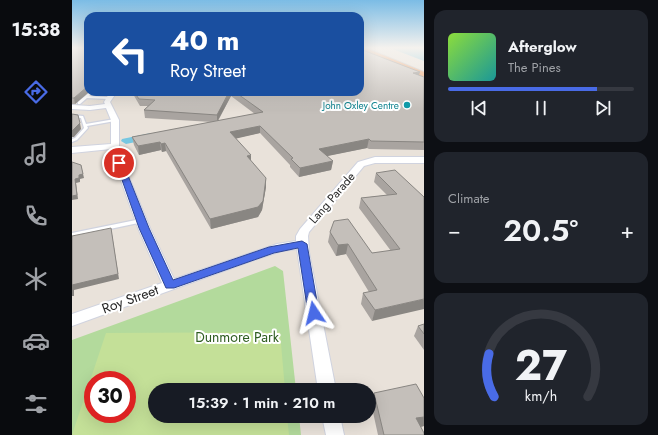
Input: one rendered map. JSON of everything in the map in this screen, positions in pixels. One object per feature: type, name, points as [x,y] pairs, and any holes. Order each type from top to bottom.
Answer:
[{"type":"highway","points":[[406,68],[424,76]]},
{"type":"street","points":[[72,108],[90,108],[108,102],[112,96]]},
{"type":"street","points":[[108,102],[115,120],[116,132],[114,146],[116,153],[142,221],[170,285]]},
{"type":"street","points":[[72,150],[114,146]]},
{"type":"street","name":"Lang Parade","points":[[326,383],[302,244],[302,236],[308,225],[361,164],[375,160],[424,160]]},
{"type":"street","name":"Roy Street","points":[[72,320],[273,250],[302,244]]},
{"type":"street","points":[[333,423],[335,435]]},
{"type":"lane","points":[[79,103],[86,97],[108,102]]},
{"type":"lane","points":[[72,116],[82,117],[85,125],[84,131],[72,141]]},
{"type":"lane","points":[[85,125],[115,120]]},
{"type":"lane","points":[[72,235],[142,221]]},
{"type":"green space","name":"Dunmore Park","points":[[275,266],[283,271],[295,383],[148,383],[148,423],[300,423],[301,435],[72,435],[72,340]]},
{"type":"green space","points":[[280,332],[284,383],[148,383],[148,423],[288,423],[289,435],[72,435],[84,399],[84,423],[136,423],[136,371],[93,371],[106,333]]},
{"type":"building","points":[[72,68],[84,68],[84,89],[72,98]]},
{"type":"building","points":[[364,68],[410,68],[420,72],[413,73],[424,77],[424,142],[371,141],[369,139],[319,149],[333,161],[300,168],[291,159],[293,158],[260,126],[230,132],[251,155],[247,156],[266,178],[263,201],[258,207],[210,219],[165,143],[161,144],[160,142],[138,146],[132,137],[263,112],[241,96],[364,96]]},
{"type":"building","points":[[137,96],[227,96],[217,115],[144,110],[155,100],[139,99]]},
{"type":"building","points":[[72,114],[78,115],[80,123],[72,131]]},
{"type":"building","points":[[72,162],[81,165],[83,174],[79,175],[79,178],[75,179],[77,195],[72,196]]},
{"type":"building","points":[[395,170],[424,197],[424,299],[375,310],[363,293],[377,290],[348,244],[338,245],[330,232],[334,221],[348,219],[372,253],[400,249],[361,198],[397,194],[376,173]]},
{"type":"building","points":[[111,228],[118,274],[72,285],[72,236]]},
{"type":"building","points":[[424,324],[424,334],[418,326]]},
{"type":"building","points":[[416,384],[424,398],[424,417],[416,418],[424,435],[384,435],[376,401],[376,393]]},
{"type":"waterway","points":[[126,141],[151,136]]},
{"type":"place","name":"John Oxley Centre","points":[[407,105]]},
{"type":"route","points":[[119,163],[144,228],[170,285],[280,247],[302,244],[314,313]]}]
